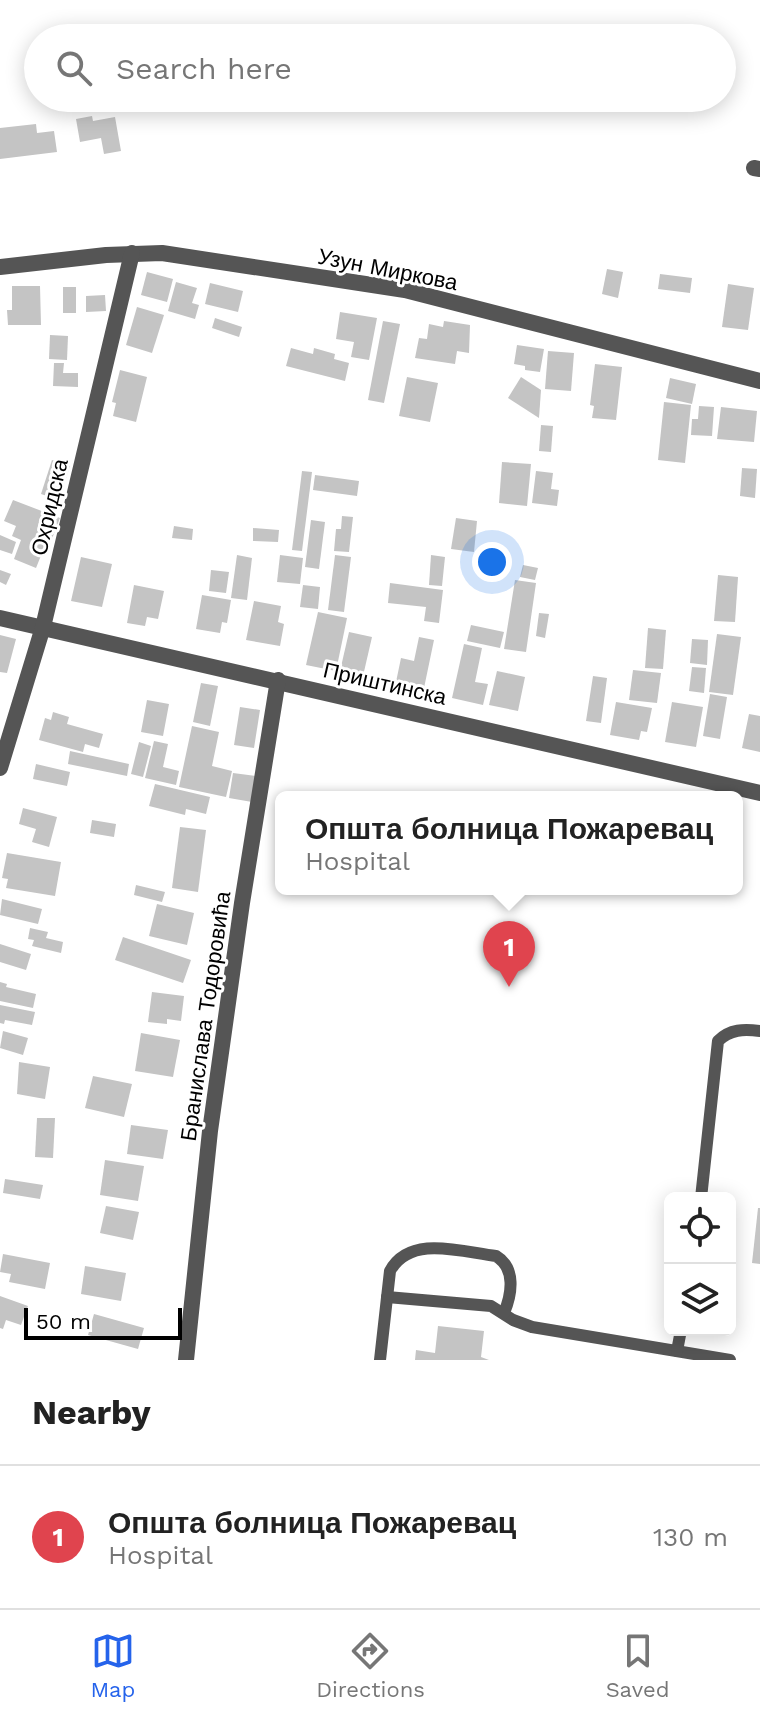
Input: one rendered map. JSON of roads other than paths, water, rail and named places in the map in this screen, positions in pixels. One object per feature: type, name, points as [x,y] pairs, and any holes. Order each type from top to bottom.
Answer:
[{"type":"street","name":"Узун Миркова","points":[[0,267],[132,253],[162,253],[405,290],[760,381]]},
{"type":"street","name":"Охридска","points":[[0,768],[43,627],[132,253]]},
{"type":"street","name":"Приштинска","points":[[0,618],[760,793]]},
{"type":"street","name":"Бранислава Тодоровића","points":[[186,1360],[210,1131],[278,680]]},
{"type":"lane","points":[[702,1192],[718,1041],[729,1032],[760,1031]]},
{"type":"lane","points":[[380,1360],[390,1271],[394,1262],[408,1251],[423,1248],[496,1256],[505,1263],[511,1276],[504,1313]]},
{"type":"lane","points":[[387,1297],[491,1306],[513,1320],[532,1327],[730,1360]]},
{"type":"lane","points":[[677,1351],[680,1336]]},
{"type":"place","name":"Општа болница Пожаревац","points":[[509,987]]}]
